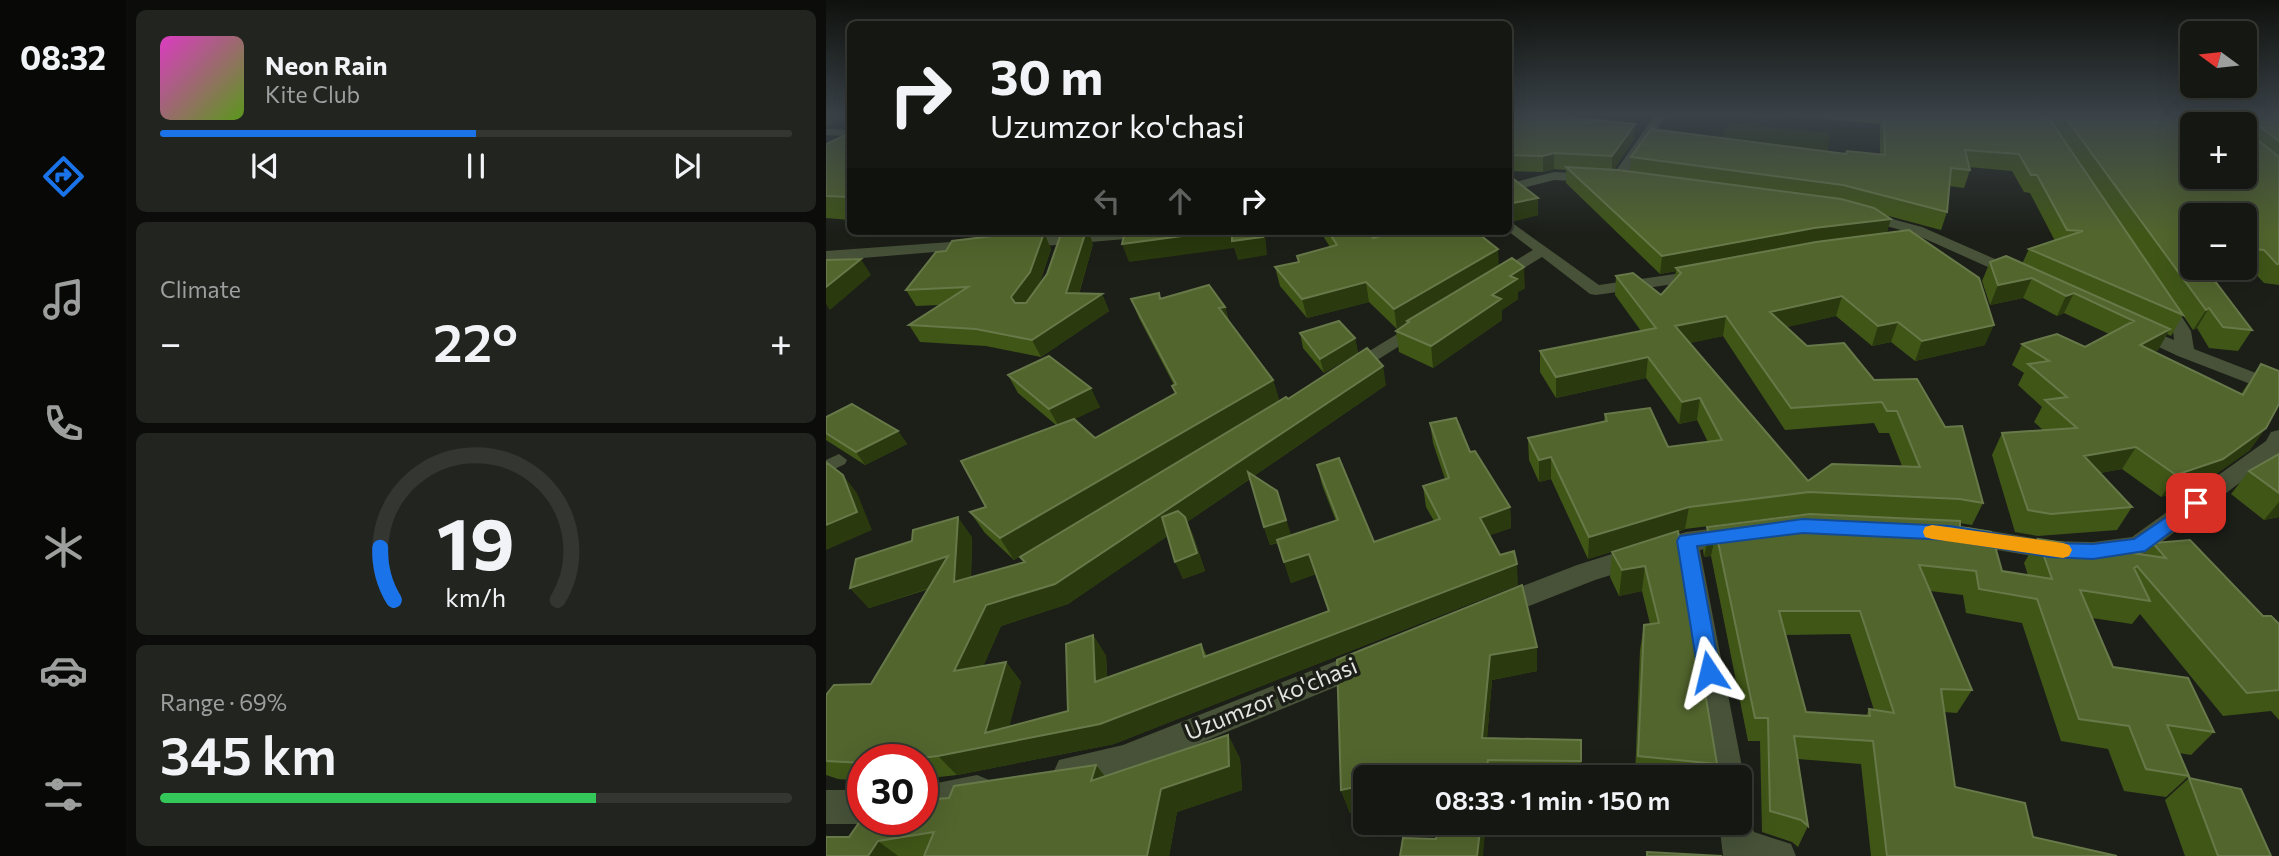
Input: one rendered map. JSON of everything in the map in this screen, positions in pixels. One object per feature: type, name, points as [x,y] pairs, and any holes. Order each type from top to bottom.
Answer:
[{"type":"street","points":[[1512,187],[1554,176],[1624,180],[1639,154]]},
{"type":"street","points":[[1851,212],[1917,230],[2029,280]]},
{"type":"street","points":[[1512,227],[1596,290],[1716,272]]},
{"type":"street","points":[[826,256],[1004,243],[1060,247],[1144,235]]},
{"type":"street","points":[[1899,242],[1936,238]]},
{"type":"street","points":[[1484,286],[1543,250]]},
{"type":"street","points":[[2152,284],[2182,331],[2185,352]]},
{"type":"street","points":[[1332,379],[1437,315]]},
{"type":"street","points":[[2124,324],[2185,352],[2279,389]]},
{"type":"street","points":[[1937,532],[2050,550],[2093,551],[2138,546],[2274,446],[2279,437]]},
{"type":"street","points":[[1477,615],[1629,556],[1686,541],[1764,531]]},
{"type":"street","points":[[1686,541],[1726,765]]},
{"type":"street","name":"Uzumzor ko'chasi","points":[[1043,777],[1123,760],[1389,651]]},
{"type":"street","points":[[938,799],[1003,785]]},
{"type":"street","points":[[826,807],[847,807]]},
{"type":"street","points":[[1738,842],[1779,856]]},
{"type":"building","points":[[826,154],[847,154],[847,197],[826,196]]},
{"type":"building","points":[[1512,154],[1551,154],[1512,155]]},
{"type":"building","points":[[1572,154],[1613,154],[1612,156]]},
{"type":"building","points":[[1633,154],[1966,154],[1970,170],[1951,168],[1947,212],[1843,185],[1631,157]]},
{"type":"building","points":[[2019,154],[2073,154],[2183,315],[2029,249],[2083,231],[2067,230],[2037,175],[2031,175]]},
{"type":"building","points":[[2092,154],[2180,154],[2180,189],[2257,189],[2257,154],[2275,154],[2279,157],[2279,264],[2264,250],[2257,249],[2257,203],[2180,203],[2180,274]]},
{"type":"building","points":[[1566,167],[1618,170],[1841,199],[1874,208],[1891,219],[1814,228],[1662,256]]},
{"type":"building","points":[[1512,178],[1538,198],[1513,203]]},
{"type":"building","points":[[1909,230],[1979,278],[1994,325],[1922,341],[1898,322],[1878,326],[1842,296],[1770,312],[1807,346],[1844,343],[1874,380],[1917,379],[1945,427],[1962,426],[1983,503],[1960,499],[1809,492],[1689,507],[1589,537],[1551,457],[1539,460],[1528,438],[1607,421],[1605,414],[1650,408],[1668,447],[1722,440],[1700,398],[1682,402],[1648,357],[1556,377],[1540,351],[1656,328],[1616,276],[1633,273],[1661,295],[1681,273],[1676,268],[1816,242]],"holes":[[[1726,316],[1791,408],[1882,402],[1887,411],[1897,411],[1920,467],[1832,464],[1808,481],[1675,326]]]},
{"type":"building","points":[[1001,235],[1043,235],[1030,272],[1011,297],[1015,303],[1026,303],[1047,274],[1061,235],[1085,235],[1066,293],[1102,294],[1032,340],[976,329],[909,325],[968,287],[906,290],[936,252],[946,251],[952,241]]},
{"type":"building","points":[[1124,235],[1189,235],[1122,244]]},
{"type":"building","points":[[1232,235],[1263,237],[1232,241]]},
{"type":"building","points":[[1331,235],[1371,235],[1373,238],[1384,235],[1480,235],[1498,249],[1394,309],[1366,282],[1302,299],[1275,267],[1299,262],[1297,256],[1337,245]]},
{"type":"building","points":[[2006,256],[2170,329],[2140,345],[2243,395],[2261,364],[2279,371],[2279,404],[2266,428],[2223,459],[2176,475],[2136,447],[2084,456],[2132,507],[2051,514],[2028,510],[2002,433],[2077,428],[2045,400],[2067,397],[2028,364],[2049,361],[2022,344],[2057,334],[2085,347],[2134,321],[2074,293],[2066,296],[2032,278],[1998,285],[1990,262]]},
{"type":"building","points":[[1512,258],[1524,267],[1510,276],[1517,279],[1492,295],[1501,299],[1431,346],[1396,331],[1409,322],[1407,321]]},
{"type":"building","points":[[861,259],[826,287],[826,260]]},
{"type":"building","points":[[2184,280],[2214,280],[2252,330],[2223,327],[2209,308],[2206,310]]},
{"type":"building","points":[[1209,285],[1225,307],[1219,308],[1273,380],[1000,538],[970,512],[986,507],[961,461],[1074,419],[1095,438],[1176,393],[1172,386],[1176,384],[1131,299],[1159,293],[1160,299]]},
{"type":"building","points":[[1339,321],[1355,338],[1320,359],[1300,333]]},
{"type":"building","points":[[1367,348],[1383,366],[1055,584],[986,605],[954,671],[1006,662],[985,733],[1068,711],[1066,644],[1093,635],[1095,682],[1201,644],[1204,657],[1329,611],[1309,554],[1284,562],[1277,540],[1338,520],[1317,465],[1339,458],[1374,542],[1440,519],[1423,486],[1449,478],[1430,423],[1456,418],[1470,452],[1475,451],[1510,507],[1480,518],[1500,555],[1514,551],[1517,564],[1100,724],[938,756],[938,744],[847,744],[847,762],[826,761],[826,695],[834,685],[871,684],[948,556],[850,588],[856,559],[912,541],[913,530],[958,517],[954,582],[1025,562],[1020,557],[1286,397],[1288,399]]},
{"type":"building","points":[[1049,356],[1091,388],[1049,409],[1008,375]]},
{"type":"building","points":[[852,404],[898,431],[856,452],[826,433],[826,417]]},
{"type":"building","points":[[2279,454],[2279,493],[2249,471]]},
{"type":"building","points":[[826,462],[843,475],[857,512],[826,525]]},
{"type":"building","points":[[1248,472],[1277,491],[1286,520],[1264,527]]},
{"type":"building","points":[[1178,511],[1185,517],[1197,553],[1175,562],[1162,517]]},
{"type":"building","points":[[1810,514],[1960,521],[1960,527],[1991,532],[2002,571],[2052,579],[2038,539],[2166,558],[2153,543],[2190,540],[2263,616],[2271,616],[2279,624],[2279,690],[2247,693],[2137,566],[2134,568],[2150,601],[2080,590],[2113,667],[2188,678],[2214,732],[2167,725],[2189,776],[2146,769],[2129,726],[2079,719],[2037,599],[1979,589],[1976,571],[1919,565],[1972,690],[1941,689],[1955,787],[2025,803],[2033,837],[2117,856],[1887,856],[1873,741],[1794,736],[1808,826],[1801,820],[1770,811],[1768,718],[1755,718],[1716,532],[1709,534],[1707,527]],"holes":[[[1779,611],[1860,611],[1894,713],[1869,709],[1870,716],[1806,712]]]},
{"type":"building","points":[[1678,531],[1717,764],[1638,756],[1644,625],[1659,623],[1645,566],[1622,570],[1612,552]]},
{"type":"building","points":[[1522,585],[1537,647],[1490,655],[1482,738],[1581,740],[1581,761],[1488,760],[1487,765],[1353,765],[1353,788],[1341,790],[1337,660]]},
{"type":"building","points":[[1228,735],[1229,766],[1161,789],[1147,856],[924,856],[933,835],[938,835],[938,799],[949,798],[954,786],[1096,765],[1091,781]]},
{"type":"building","points":[[2189,778],[2241,789],[2271,856],[2218,856]]},
{"type":"building","points":[[915,835],[878,841],[868,856],[826,856],[826,837]]},
{"type":"building","points":[[1436,835],[1479,835],[1477,856],[1400,856],[1403,838],[1436,839]]},
{"type":"building","points":[[1647,852],[1722,856],[1647,856]]},
{"type":"slow traffic","points":[[1932,532],[2063,550]]},
{"type":"route","points":[[1709,672],[1686,541],[1803,526],[1950,533],[2050,550],[2093,551],[2138,546],[2196,503]]}]
